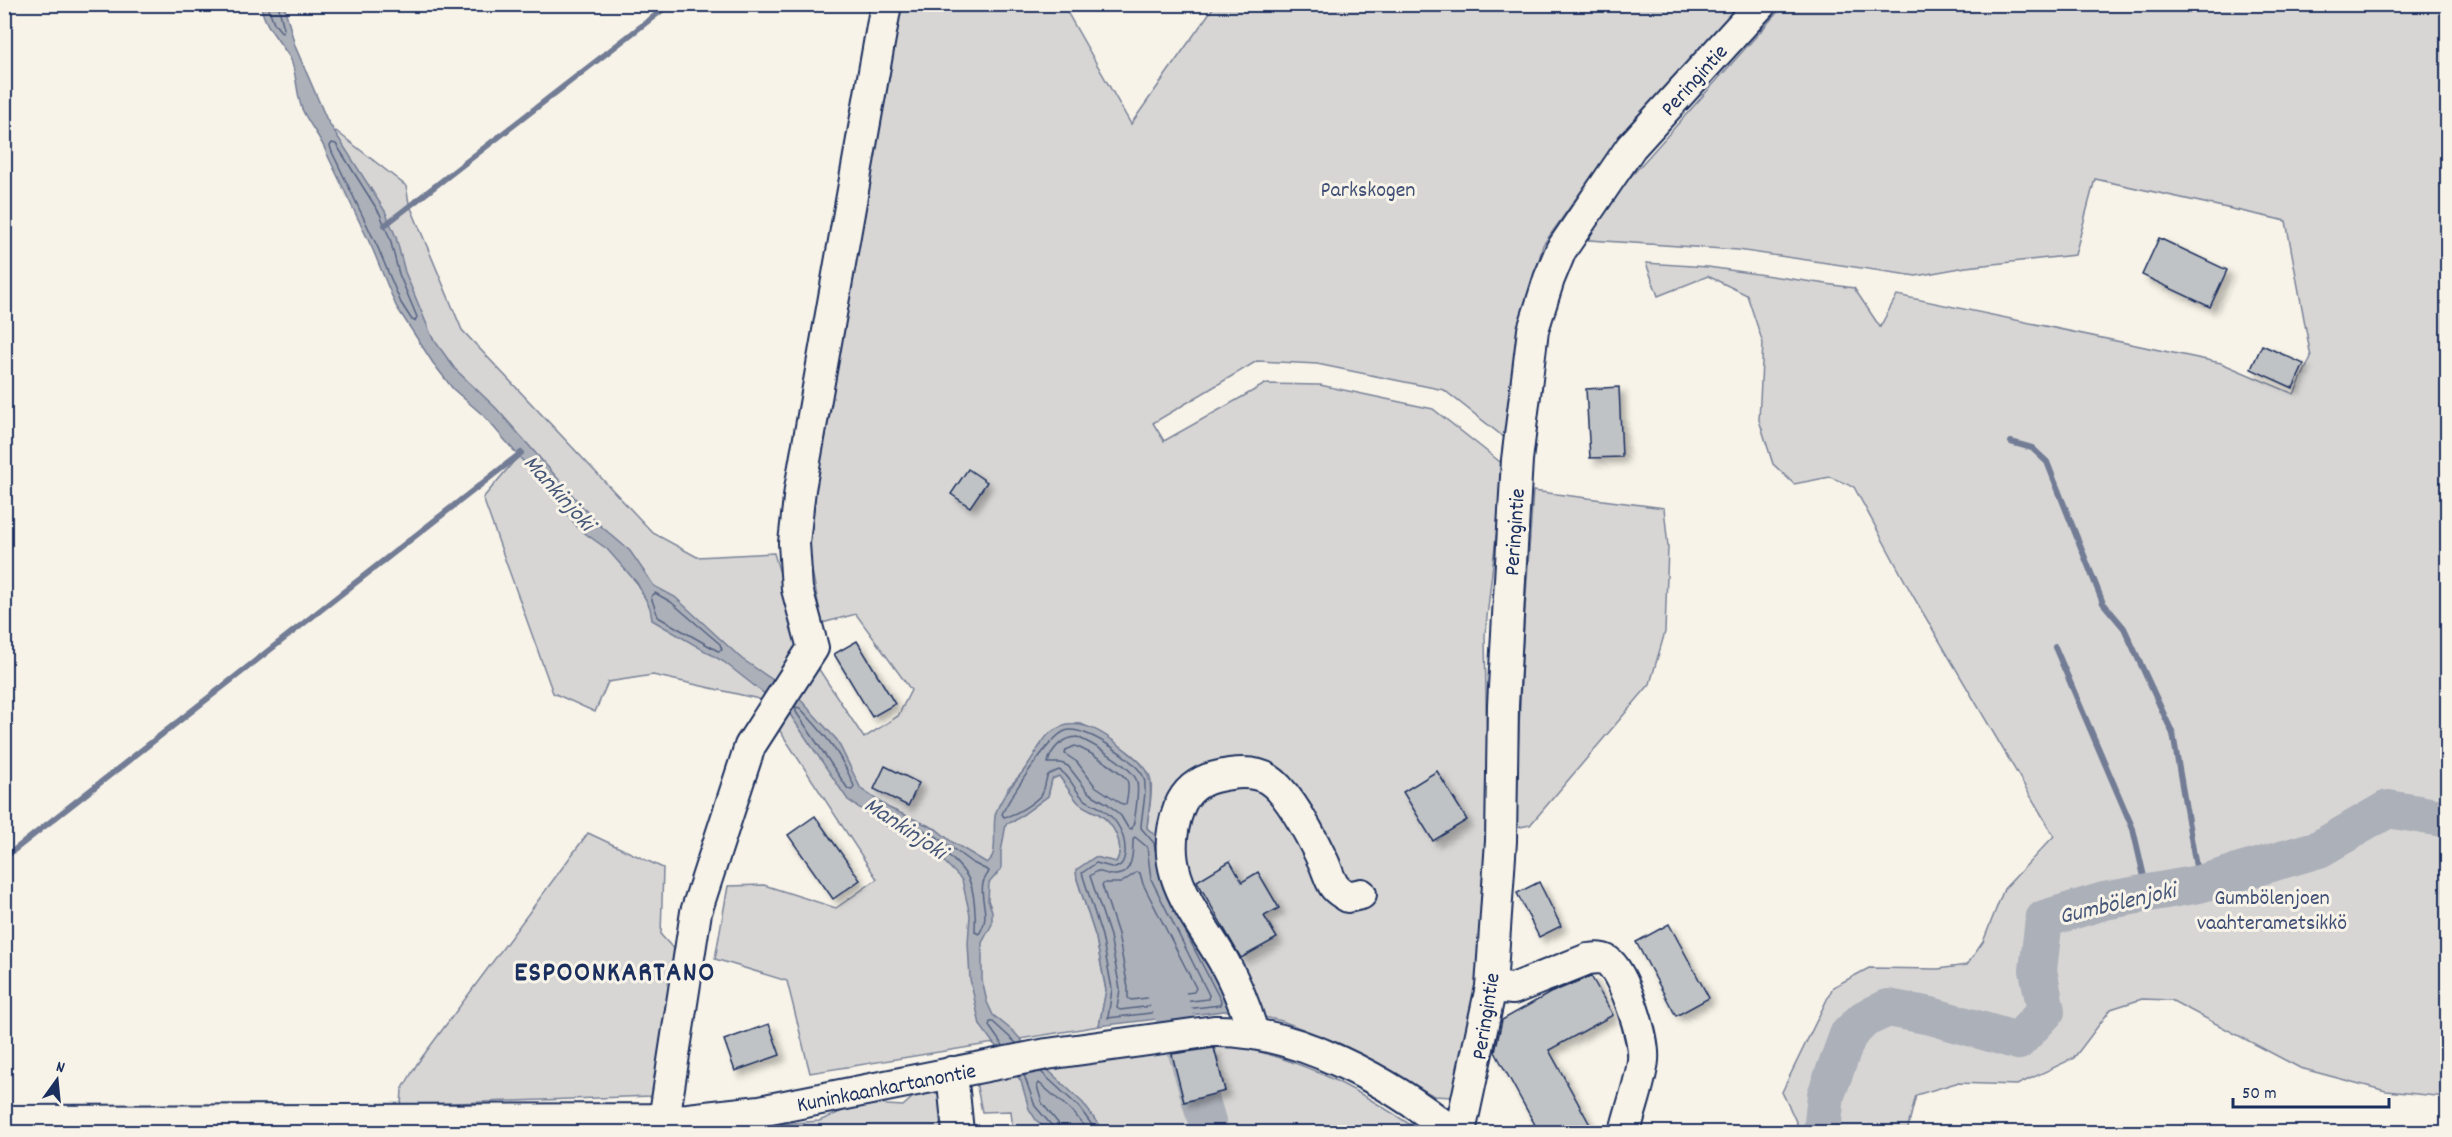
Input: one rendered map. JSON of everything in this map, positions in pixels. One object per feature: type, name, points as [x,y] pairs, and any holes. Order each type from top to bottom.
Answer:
[{"type":"street","points":[[677,1124],[696,912],[750,746],[813,648],[797,589],[794,543],[800,489],[886,4]]},
{"type":"street","name":"Peringintie","points":[[1460,1132],[1491,987],[1501,840],[1503,705],[1510,569],[1518,460],[1533,330],[1561,250],[1631,147],[1761,4]]},
{"type":"street","points":[[1253,1033],[1245,1006],[1224,962],[1194,915],[1175,875],[1170,852],[1172,827],[1182,800],[1195,785],[1213,777],[1239,773],[1263,776],[1279,788],[1322,860],[1334,888],[1348,897],[1361,894]]},
{"type":"street","points":[[1491,987],[1513,989],[1588,959],[1600,958],[1610,962],[1622,981],[1637,1020],[1644,1059],[1625,1132]]},
{"type":"street","name":"Kuninkaankartanontie","points":[[4,1121],[143,1126],[677,1124],[760,1111],[1047,1054],[1214,1031],[1253,1033],[1299,1044],[1344,1065],[1432,1116],[1452,1132]]},
{"type":"street","points":[[952,1072],[958,1132]]},
{"type":"green space","name":"Parkskogen","points":[[893,5],[1063,5],[1131,124],[1215,5],[1749,5],[1616,142],[1543,245],[1519,334],[1505,438],[1444,390],[1317,364],[1257,361],[1153,423],[1164,441],[1265,384],[1320,385],[1433,409],[1504,465],[1485,635],[1489,880],[1473,1016],[1457,1088],[1452,1097],[1434,1096],[1341,1044],[1282,1021],[1232,1010],[1161,841],[1147,828],[1151,792],[1148,772],[1121,747],[1079,723],[1049,734],[1023,772],[1008,788],[1000,825],[1014,821],[1048,796],[1052,779],[1059,776],[1078,802],[1104,818],[1117,835],[1120,849],[1116,862],[1095,857],[1076,870],[1096,938],[1106,991],[1099,1026],[810,1073],[787,981],[715,959],[728,886],[764,885],[836,908],[877,879],[759,699],[653,675],[608,682],[595,712],[553,693],[483,498],[521,453],[424,336],[324,136],[336,131],[406,186],[409,203],[462,330],[653,533],[697,557],[774,553],[799,639],[864,738],[898,716],[911,690],[856,614],[822,623],[809,555],[809,489]]},
{"type":"green space","name":"Gumbölenjoen vaahterametsikkö","points":[[1784,5],[2447,5],[2447,1097],[2386,1091],[2300,1068],[2171,1000],[2142,999],[2111,1009],[2074,1058],[2017,1085],[1956,1083],[1916,1095],[1908,1127],[1910,1132],[1801,1132],[1782,1092],[1833,987],[1869,968],[1938,969],[1967,965],[1983,942],[2004,889],[2054,836],[1913,596],[1854,487],[1830,477],[1794,484],[1773,464],[1759,420],[1763,343],[1747,295],[1708,276],[1658,296],[1646,263],[1708,267],[1854,288],[1880,327],[1897,295],[2221,363],[2294,394],[2311,357],[2286,221],[2095,179],[2075,255],[1966,267],[1916,276],[1738,250],[1575,239]]},
{"type":"green space","points":[[1533,491],[1664,508],[1668,547],[1665,632],[1650,684],[1530,825],[1515,828],[1522,654]]},
{"type":"green space","points":[[588,833],[663,868],[661,935],[679,955],[659,1083],[651,1096],[401,1105],[402,1090],[417,1064]]},
{"type":"green space","points":[[1213,1042],[1271,1055],[1322,1074],[1371,1100],[1421,1132],[1013,1132],[1011,1111],[982,1112],[976,1082],[1149,1047],[1171,1053],[1185,1102],[1225,1091]]},
{"type":"green space","points":[[945,1082],[949,1132],[751,1132],[767,1125],[819,1121],[873,1098],[887,1105],[903,1106],[925,1086]]},
{"type":"water","points":[[261,5],[284,5],[295,46],[327,120],[385,211],[396,237],[405,272],[432,337],[455,369],[496,408],[595,521],[630,551],[654,586],[675,597],[742,659],[798,697],[837,740],[861,789],[889,808],[936,829],[952,842],[987,863],[993,853],[995,818],[999,805],[1050,733],[1072,724],[1083,725],[1105,735],[1142,765],[1150,781],[1151,789],[1147,828],[1161,841],[1232,1010],[1099,1026],[1106,990],[1096,938],[1076,870],[1095,857],[1116,862],[1120,849],[1119,842],[1109,823],[1099,814],[1078,802],[1059,776],[1052,779],[1048,796],[1014,821],[1006,824],[1001,852],[1001,869],[989,883],[988,900],[992,911],[992,924],[982,943],[982,980],[987,1002],[993,1015],[1014,1032],[1048,1070],[1083,1103],[1104,1132],[1049,1132],[1036,1120],[1029,1109],[1021,1081],[980,1025],[970,979],[968,943],[970,915],[962,880],[938,855],[915,839],[883,824],[848,800],[789,713],[724,662],[652,620],[650,608],[637,583],[607,549],[579,529],[484,416],[453,389],[433,363],[396,306],[373,250],[324,148],[302,109],[290,58],[268,26]]},
{"type":"building","points":[[2159,238],[2227,270],[2210,307],[2142,275]]},
{"type":"building","points":[[2262,345],[2304,364],[2293,388],[2251,369]]},
{"type":"building","points":[[1619,387],[1622,457],[1590,458],[1586,389]]},
{"type":"building","points":[[968,469],[987,482],[970,507],[951,494]]},
{"type":"building","points":[[857,641],[895,704],[872,717],[834,654]]},
{"type":"building","points":[[885,766],[919,783],[908,806],[874,789]]},
{"type":"building","points":[[1437,771],[1467,820],[1433,841],[1403,792]]},
{"type":"building","points":[[815,816],[860,880],[833,899],[788,835]]},
{"type":"building","points":[[1230,861],[1242,882],[1258,872],[1279,908],[1264,916],[1277,938],[1241,958],[1197,881]]},
{"type":"building","points":[[1539,882],[1561,926],[1539,937],[1517,893]]},
{"type":"building","points":[[1669,924],[1709,998],[1676,1016],[1636,942]]},
{"type":"building","points":[[1591,976],[1613,1015],[1549,1050],[1594,1132],[1539,1132],[1495,1052],[1502,1020],[1550,993]]},
{"type":"building","points":[[769,1024],[780,1055],[735,1071],[724,1040]]},
{"type":"building","points":[[1214,1048],[1225,1091],[1184,1102],[1172,1054]]},
{"type":"waterway","points":[[385,225],[670,4]]},
{"type":"waterway","points":[[2011,442],[2032,448],[2047,462],[2103,603],[2124,628],[2173,734],[2199,884]]},
{"type":"waterway","points":[[4,858],[521,453]]},
{"type":"waterway","points":[[2055,647],[2133,829],[2148,894]]},
{"type":"waterway","name":"Gumbölenjoki","points":[[1822,1132],[1826,1095],[1848,1035],[1864,1019],[1888,1008],[1931,1016],[2018,1041],[2046,1011],[2038,970],[2044,919],[2104,901],[2199,884],[2319,849],[2388,809],[2448,819]]},
{"type":"waterway","name":"Mankinjoki","points":[[1157,969],[1186,1049],[1210,1132]]},
{"type":"district","name":"ESPOONKARTANO","points":[[615,970]]}]
